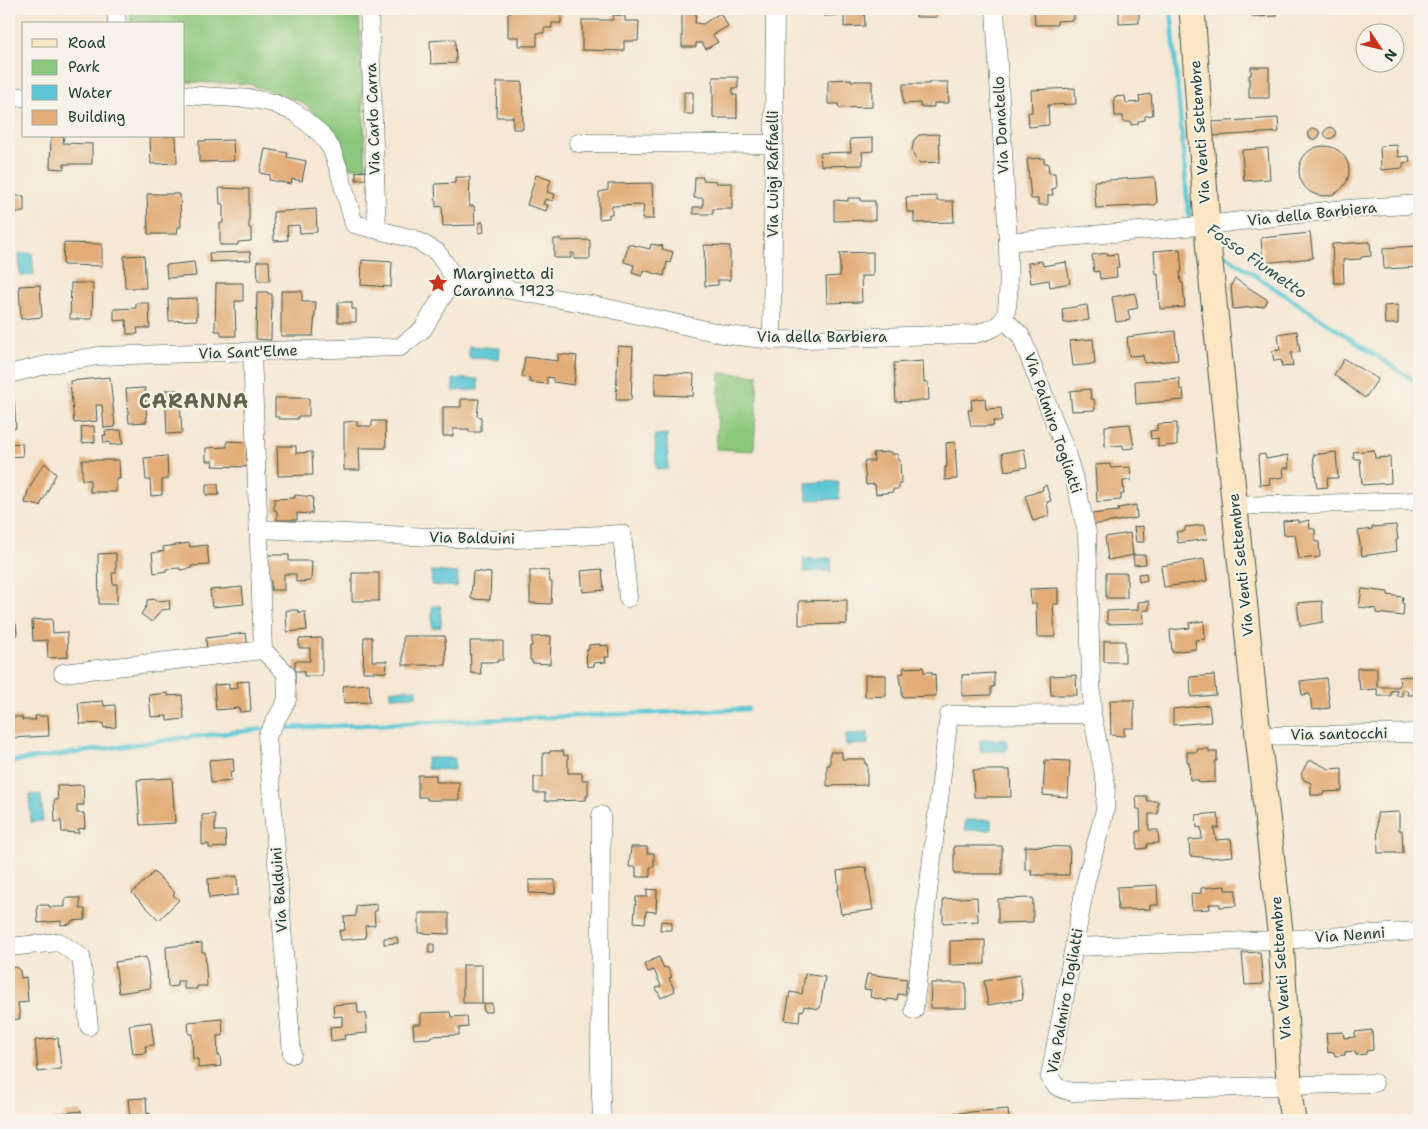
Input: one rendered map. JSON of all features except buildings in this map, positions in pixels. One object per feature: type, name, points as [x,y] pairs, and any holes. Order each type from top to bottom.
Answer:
[{"type":"street","points":[[116,9],[117,22]]},
{"type":"street","name":"Via Carlo Carra","points":[[369,9],[377,229]]},
{"type":"street","name":"Via Luigi Raffaelli","points":[[772,340],[775,9]]},
{"type":"street","name":"Via Donatello","points":[[995,9],[1008,242]]},
{"type":"street","name":"Via Venti Settembre","points":[[1192,9],[1205,235],[1281,940],[1293,1120]]},
{"type":"street","points":[[185,95],[260,100],[273,103],[296,113],[321,134],[331,148],[354,224],[414,239],[437,252],[456,280]]},
{"type":"street","points":[[9,97],[22,97]]},
{"type":"street","points":[[578,142],[774,144]]},
{"type":"street","name":"Via della Barbiera","points":[[1008,242],[1179,228],[1205,235],[1334,210],[1419,204]]},
{"type":"street","points":[[1004,319],[1008,307],[1008,242]]},
{"type":"street","name":"Via della Barbiera","points":[[456,280],[728,334],[772,340],[975,334],[994,328],[1004,319]]},
{"type":"street","name":"Via Sant'Elme","points":[[9,374],[46,364],[98,356],[400,347],[422,329],[444,294],[456,280]]},
{"type":"street","name":"Via Palmiro Togliatti","points":[[1004,319],[1021,336],[1065,449],[1078,489],[1087,533],[1092,714],[1106,784],[1105,810],[1086,881],[1050,1077],[1060,1089],[1073,1092],[1290,1086]]},
{"type":"street","points":[[63,673],[263,650],[252,352]]},
{"type":"street","points":[[1235,506],[1419,501]]},
{"type":"street","name":"Via Balduini","points":[[259,529],[496,540],[622,534],[628,598]]},
{"type":"street","name":"Via Balduini","points":[[263,650],[286,673],[287,700],[267,736],[292,1054]]},
{"type":"street","points":[[914,1010],[950,715],[1092,714]]},
{"type":"street","name":"Via santocchi","points":[[1258,736],[1419,733]]},
{"type":"street","points":[[602,815],[600,1071],[602,1120]]},
{"type":"street","name":"Via Nenni","points":[[1074,947],[1281,940],[1419,931]]},
{"type":"street","points":[[9,947],[59,942],[81,956],[89,1026]]},
{"type":"street","points":[[1290,1086],[1374,1083]]},
{"type":"green space","points":[[130,9],[359,9],[366,167],[350,168],[332,129],[302,102],[248,84],[185,82],[185,22],[131,22]]},
{"type":"green space","points":[[720,373],[758,375],[754,451],[716,449]]},
{"type":"water","points":[[32,253],[34,275],[20,276],[19,254]]},
{"type":"water","points":[[469,346],[500,348],[499,359],[469,358]]},
{"type":"water","points":[[453,379],[478,379],[478,390],[453,391]]},
{"type":"water","points":[[667,434],[668,469],[656,469],[655,435]]},
{"type":"water","points":[[838,481],[839,499],[807,500],[806,483]]},
{"type":"water","points":[[831,558],[831,571],[804,572],[803,559]]},
{"type":"water","points":[[432,571],[458,573],[457,587],[431,585]]},
{"type":"water","points":[[432,606],[441,606],[441,627],[432,628]]},
{"type":"water","points":[[417,689],[417,696],[390,697],[390,690]]},
{"type":"water","points":[[868,733],[868,744],[846,745],[846,734]]},
{"type":"water","points":[[980,740],[1007,740],[1007,751],[980,751]]},
{"type":"water","points":[[427,758],[455,758],[454,770],[427,769]]},
{"type":"water","points":[[41,794],[43,821],[31,822],[29,795]]},
{"type":"water","points":[[965,820],[991,820],[991,830],[965,830]]},
{"type":"waterway","name":"Fosso Fiumetto","points":[[1171,9],[1188,208],[1191,224]]},
{"type":"waterway","name":"Fosso Fiumetto","points":[[1217,250],[1419,384]]},
{"type":"waterway","points":[[288,728],[748,709]]},
{"type":"waterway","points":[[9,762],[182,738],[264,729]]},
{"type":"place","name":"Marginetta di Caranna 1923","points":[[438,283]]},
{"type":"district","name":"CARANNA","points":[[194,401]]}]
